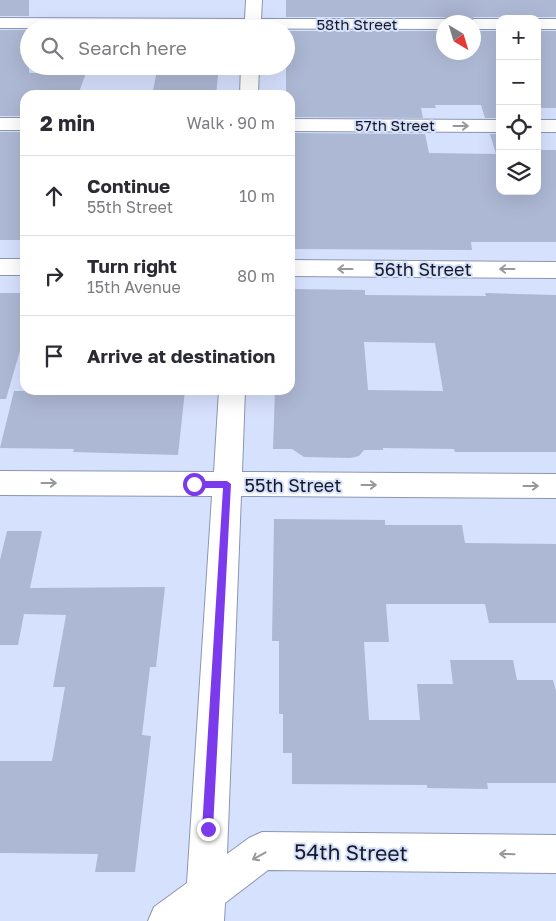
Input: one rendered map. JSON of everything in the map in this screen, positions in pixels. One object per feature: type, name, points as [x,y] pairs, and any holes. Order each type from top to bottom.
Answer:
[{"type":"street","points":[[253,20],[254,0]]},
{"type":"street","name":"58th Street","points":[[0,22],[20,22]]},
{"type":"street","name":"58th Street","points":[[295,26],[436,24]]},
{"type":"street","points":[[481,24],[496,24]]},
{"type":"street","points":[[541,24],[556,24]]},
{"type":"street","points":[[249,90],[250,75]]},
{"type":"street","points":[[0,124],[20,124]]},
{"type":"street","name":"57th Street","points":[[295,125],[496,126]]},
{"type":"street","points":[[541,126],[556,126]]},
{"type":"street","points":[[0,267],[20,267]]},
{"type":"street","name":"56th Street","points":[[295,268],[556,270]]},
{"type":"street","points":[[204,907],[232,395]]},
{"type":"street","name":"55th Street","points":[[0,483],[556,486]]},
{"type":"street","name":"54th Street","points":[[168,921],[204,907],[262,852],[556,854]]},
{"type":"building","points":[[0,0],[29,0],[29,16],[0,16]]},
{"type":"building","points":[[286,0],[556,0],[556,17],[541,17],[541,15],[481,17],[481,15],[436,15],[436,17],[286,17]]},
{"type":"building","points":[[0,30],[20,30],[20,75],[85,75],[80,90],[20,90],[20,116],[0,116]]},
{"type":"building","points":[[295,31],[436,31],[436,60],[481,60],[481,31],[496,31],[496,118],[485,118],[481,105],[435,105],[436,108],[421,108],[423,118],[295,117],[295,90],[286,90],[286,75],[295,75]]},
{"type":"building","points":[[541,31],[556,31],[556,108],[541,108]]},
{"type":"building","points":[[156,75],[218,75],[217,90],[153,90]]},
{"type":"building","points":[[0,132],[20,132],[20,240],[0,240]]},
{"type":"building","points":[[295,133],[425,134],[429,153],[496,154],[496,195],[541,195],[541,150],[556,150],[556,242],[471,242],[472,250],[295,249]]},
{"type":"building","points":[[490,134],[496,134],[496,154]]},
{"type":"building","points":[[295,289],[365,290],[365,295],[486,296],[485,293],[556,295],[556,452],[455,452],[454,449],[383,448],[383,450],[364,450],[359,456],[350,458],[304,457],[292,449],[273,449],[275,395],[295,395]],"holes":[[[364,342],[435,343],[443,391],[368,390]]]},
{"type":"building","points":[[0,293],[20,293],[20,350],[6,399],[0,399]]},
{"type":"building","points":[[14,391],[20,391],[20,395],[184,395],[178,455],[73,452],[74,449],[0,448]]},
{"type":"building","points":[[274,519],[385,520],[385,525],[462,525],[465,543],[556,544],[556,623],[489,623],[485,604],[386,604],[389,642],[364,642],[369,720],[420,720],[417,684],[453,684],[450,660],[513,660],[517,680],[553,680],[556,691],[556,783],[487,783],[488,789],[427,788],[427,785],[292,784],[292,753],[283,753],[283,714],[279,714],[279,641],[272,641]]},
{"type":"building","points":[[7,531],[42,531],[30,588],[165,587],[156,667],[150,667],[142,735],[151,736],[135,872],[95,872],[98,854],[0,853],[0,761],[52,761],[65,687],[53,687],[66,615],[24,614],[18,645],[0,645],[0,560]]},
{"type":"route","points":[[194,484],[227,484],[208,829]]}]
